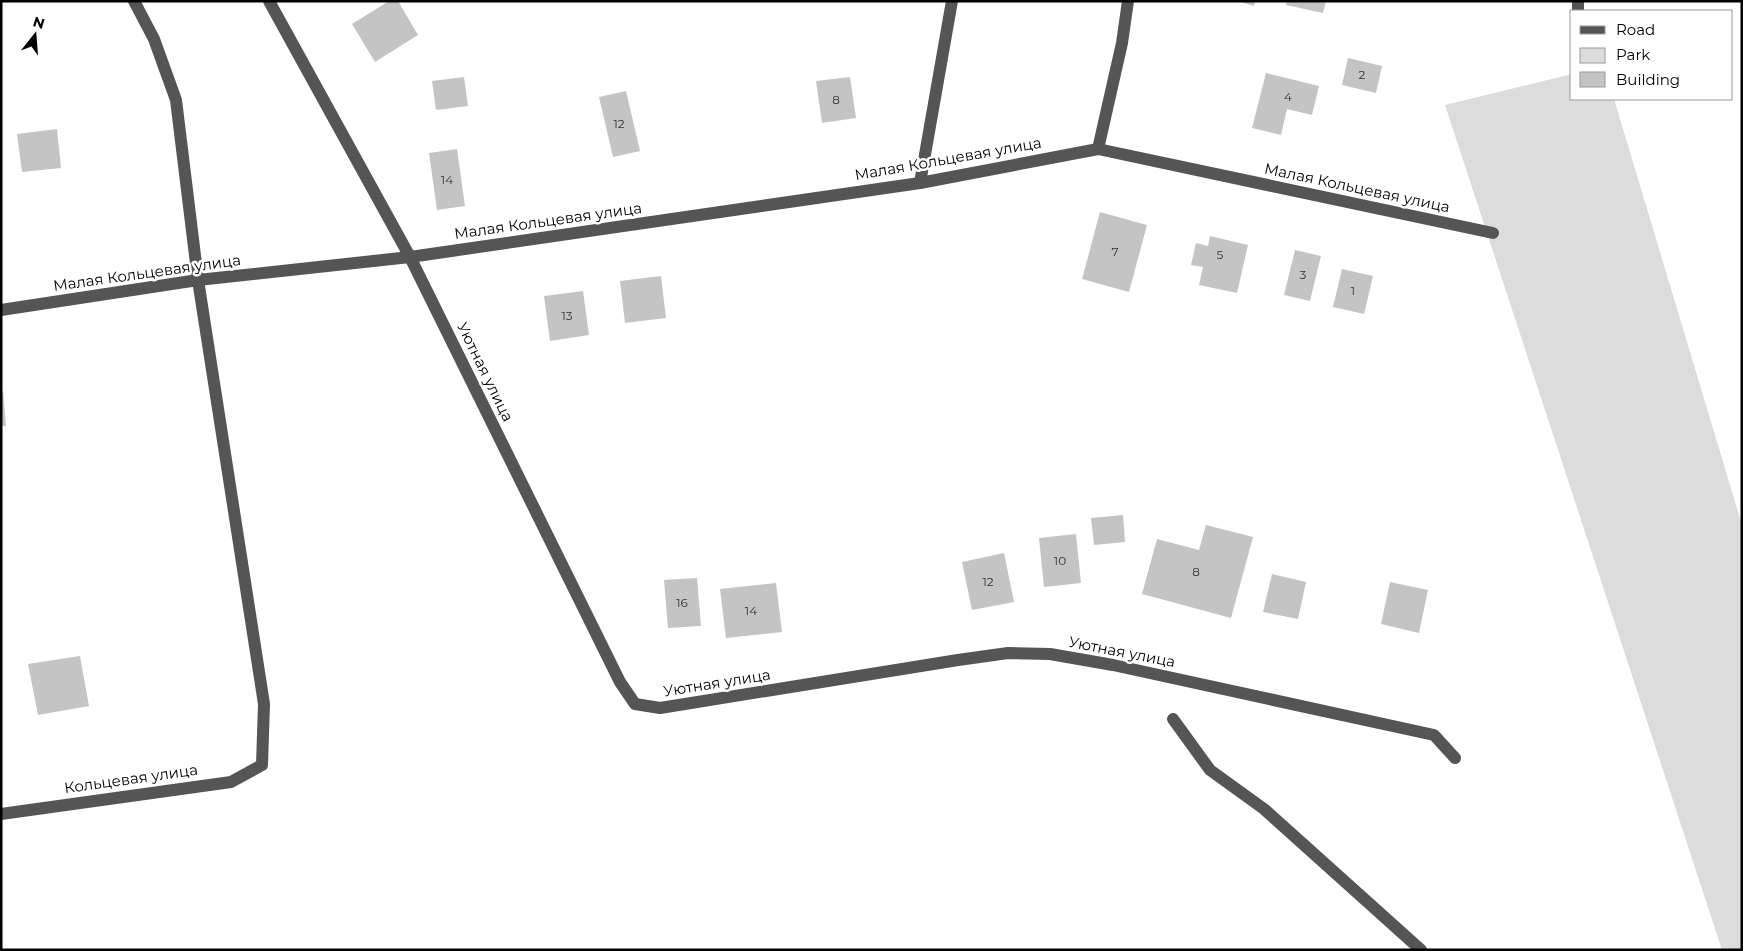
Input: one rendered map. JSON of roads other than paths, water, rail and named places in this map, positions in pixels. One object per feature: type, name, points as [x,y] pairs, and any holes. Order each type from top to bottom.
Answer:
[{"type":"street","points":[[134,1],[154,39],[176,100],[198,280]]},
{"type":"street","name":"Уютная улица","points":[[269,1],[410,257],[620,682],[636,704],[660,708],[983,656],[1008,653],[1050,654],[1113,665],[1434,735],[1455,758]]},
{"type":"street","points":[[920,183],[952,1]]},
{"type":"street","points":[[1098,150],[1122,43],[1128,1]]},
{"type":"street","name":"Малая Кольцевая улица","points":[[1,310],[198,280],[410,257],[920,183],[1098,150],[1493,233]]},
{"type":"street","name":"Кольцевая улица","points":[[1,814],[231,782],[262,765],[264,704],[198,280]]},
{"type":"street","points":[[1173,719],[1210,770],[1264,809],[1421,950]]}]
